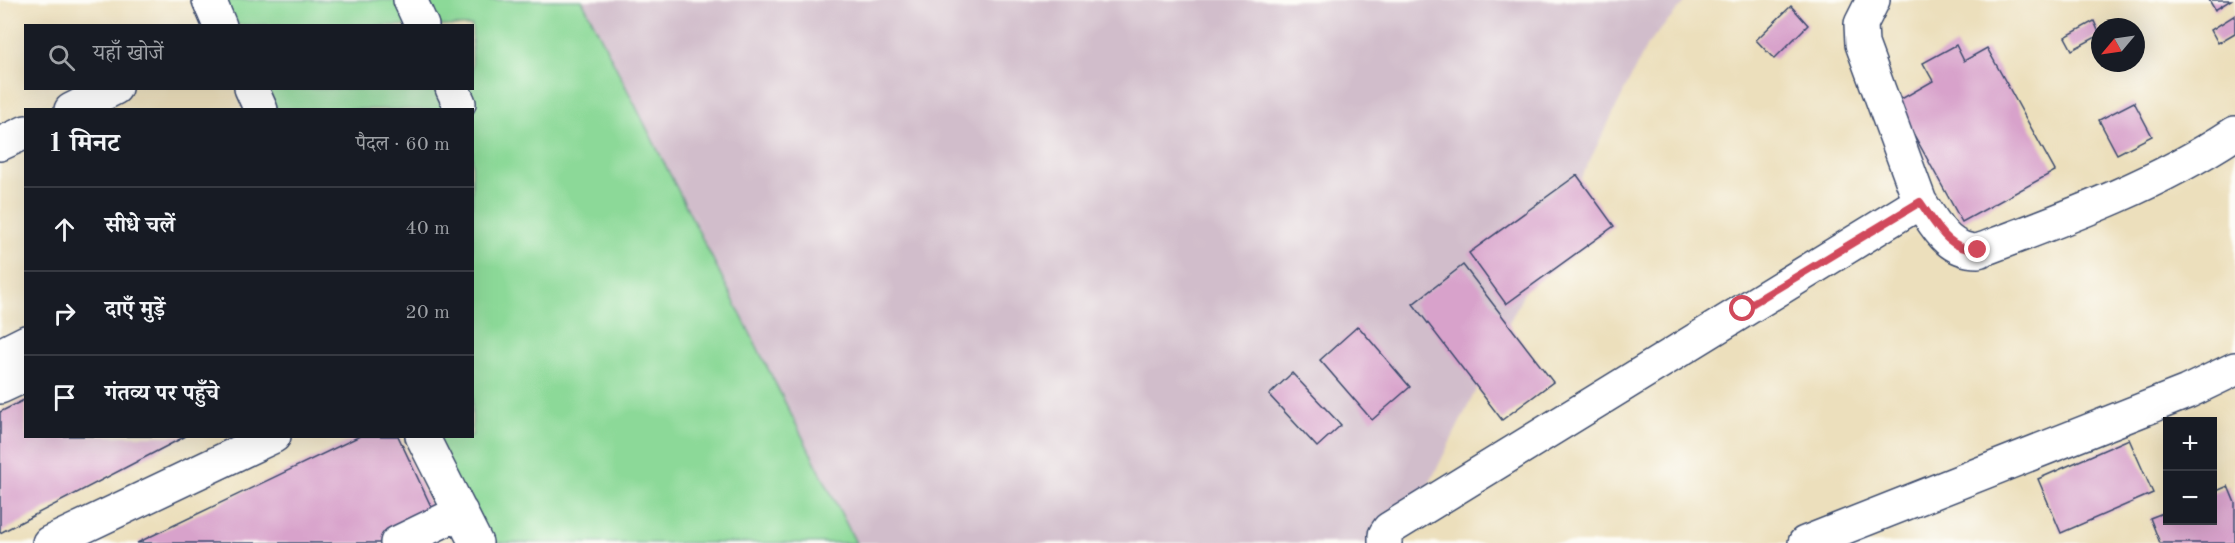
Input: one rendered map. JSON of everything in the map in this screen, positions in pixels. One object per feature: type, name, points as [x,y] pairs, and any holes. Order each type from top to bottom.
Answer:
[{"type":"street","points":[[209,0],[219,24]]},
{"type":"street","points":[[410,0],[421,24]]},
{"type":"street","points":[[1873,0],[1862,24],[1862,44],[1920,202],[1949,241],[1964,251],[1978,250],[2087,209],[2210,150],[2235,133]]},
{"type":"street","points":[[76,108],[111,90]]},
{"type":"street","points":[[252,90],[260,108]]},
{"type":"street","points":[[0,144],[24,133]]},
{"type":"street","points":[[1385,543],[1385,535],[1389,529],[1920,202]]},
{"type":"street","points":[[0,355],[24,343]]},
{"type":"street","points":[[1805,543],[2187,392],[2235,369]]},
{"type":"street","points":[[0,387],[24,376]]},
{"type":"street","points":[[49,543],[270,438]]},
{"type":"street","points":[[423,438],[476,543]]},
{"type":"street","points":[[397,543],[461,512]]},
{"type":"shaded area","points":[[582,0],[1687,0],[1647,45],[1400,543],[856,543]]},
{"type":"green space","points":[[223,0],[582,0],[856,543],[483,543],[432,438],[474,438],[474,108],[274,108],[266,90],[474,90],[474,24],[235,24]]},
{"type":"building","points":[[2209,0],[2231,0],[2215,10]]},
{"type":"building","points":[[1791,6],[1808,25],[1774,59],[1756,40]]},
{"type":"building","points":[[2235,15],[2235,33],[2218,43],[2211,30]]},
{"type":"building","points":[[2091,23],[2091,40],[2072,50],[2065,37]]},
{"type":"building","points":[[1956,45],[1964,61],[1987,48],[2055,171],[1962,222],[1896,102],[1933,81],[1923,63]]},
{"type":"building","points":[[2134,102],[2152,136],[2117,154],[2099,120]]},
{"type":"building","points":[[1577,175],[1614,226],[1506,304],[1469,253]]},
{"type":"building","points":[[1463,265],[1553,382],[1502,420],[1413,304]]},
{"type":"building","points":[[1358,326],[1410,387],[1372,420],[1320,360]]},
{"type":"building","points":[[1292,373],[1341,425],[1317,447],[1269,395]]},
{"type":"building","points":[[24,400],[24,438],[182,438],[0,533],[0,412]]},
{"type":"building","points":[[356,438],[399,438],[436,517],[382,543],[137,543]]},
{"type":"building","points":[[2129,439],[2153,493],[2061,533],[2038,479]]},
{"type":"building","points":[[2228,486],[2235,503],[2235,543],[2160,543],[2150,518],[2163,513],[2163,525],[2217,525],[2217,491]]},
{"type":"route","points":[[1743,309],[1920,202],[1949,241],[1964,251],[1978,250]]}]
